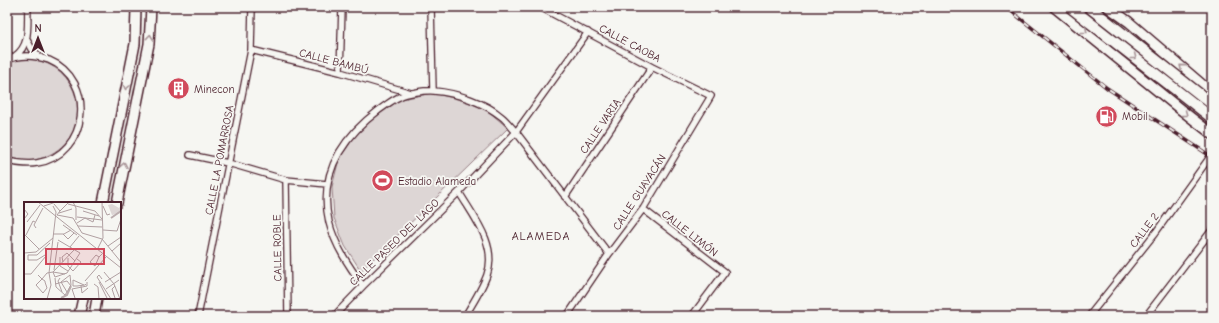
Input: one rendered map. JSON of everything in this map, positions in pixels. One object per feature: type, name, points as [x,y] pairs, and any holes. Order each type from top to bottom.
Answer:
[{"type":"highway","points":[[1070,7],[1212,118]]},
{"type":"highway","points":[[1089,7],[1212,104]]},
{"type":"main road","points":[[103,202],[135,44],[136,7]]},
{"type":"main road","points":[[116,202],[149,44],[151,7]]},
{"type":"main road","points":[[1054,7],[1212,134]]},
{"type":"main road","points":[[1111,8],[1212,93]]},
{"type":"main road","points":[[79,316],[83,299]]},
{"type":"main road","points":[[94,316],[97,299]]},
{"type":"street","points":[[7,60],[15,56],[23,49],[27,40],[28,7]]},
{"type":"street","name":"CALLE LA POMARROSA","points":[[198,316],[251,50],[252,7]]},
{"type":"street","points":[[340,72],[342,7]]},
{"type":"street","points":[[431,7],[433,91]]},
{"type":"street","name":"CALLE CAOBA","points":[[540,7],[652,67],[711,96]]},
{"type":"street","name":"CALLE PASEO DEL LAGO","points":[[334,316],[362,286],[459,192],[516,132],[588,32]]},
{"type":"street","points":[[27,40],[32,49],[40,57]]},
{"type":"street","name":"CALLE BAMBÚ","points":[[251,50],[340,72],[412,94]]},
{"type":"street","points":[[7,161],[22,164],[38,163],[54,158],[67,148],[76,134],[81,119],[82,103],[77,87],[68,73],[55,63],[40,57],[28,55],[15,56]]},
{"type":"street","name":"CALLE VARIA","points":[[565,197],[652,67]]},
{"type":"street","points":[[362,286],[334,239],[329,221],[327,184],[332,167],[339,151],[364,121],[399,96],[433,91],[460,96],[485,105],[502,117],[516,132],[609,254]]},
{"type":"street","name":"CALLE GUAYACÁN","points":[[567,316],[609,254],[643,209],[711,96]]},
{"type":"street","name":"CALLE 2","points":[[1089,316],[1156,232],[1212,154]]},
{"type":"street","points":[[190,155],[228,163],[286,180],[327,184]]},
{"type":"street","name":"CALLE ROBLE","points":[[286,180],[288,316]]},
{"type":"street","points":[[459,192],[484,233],[490,263],[483,285],[465,316]]},
{"type":"street","name":"CALLE LIMÓN","points":[[643,209],[726,272],[692,316]]},
{"type":"street","points":[[1146,316],[1212,230]]},
{"type":"shaded area","points":[[16,60],[35,60],[51,65],[63,75],[72,87],[77,101],[77,116],[73,131],[65,144],[51,154],[39,159],[25,161],[7,157],[7,64]]},
{"type":"shaded area","points":[[433,93],[466,101],[488,111],[508,128],[361,271],[345,246],[334,218],[332,187],[339,159],[360,128],[401,99]]},
{"type":"railway","points":[[1006,7],[1107,88],[1212,157]]},
{"type":"place","name":"Minecon","points":[[178,89]]},
{"type":"place","name":"Mobil","points":[[1107,116]]},
{"type":"place","name":"Estadio Alameda","points":[[383,181]]},
{"type":"district","name":"ALAMEDA","points":[[541,236]]}]
